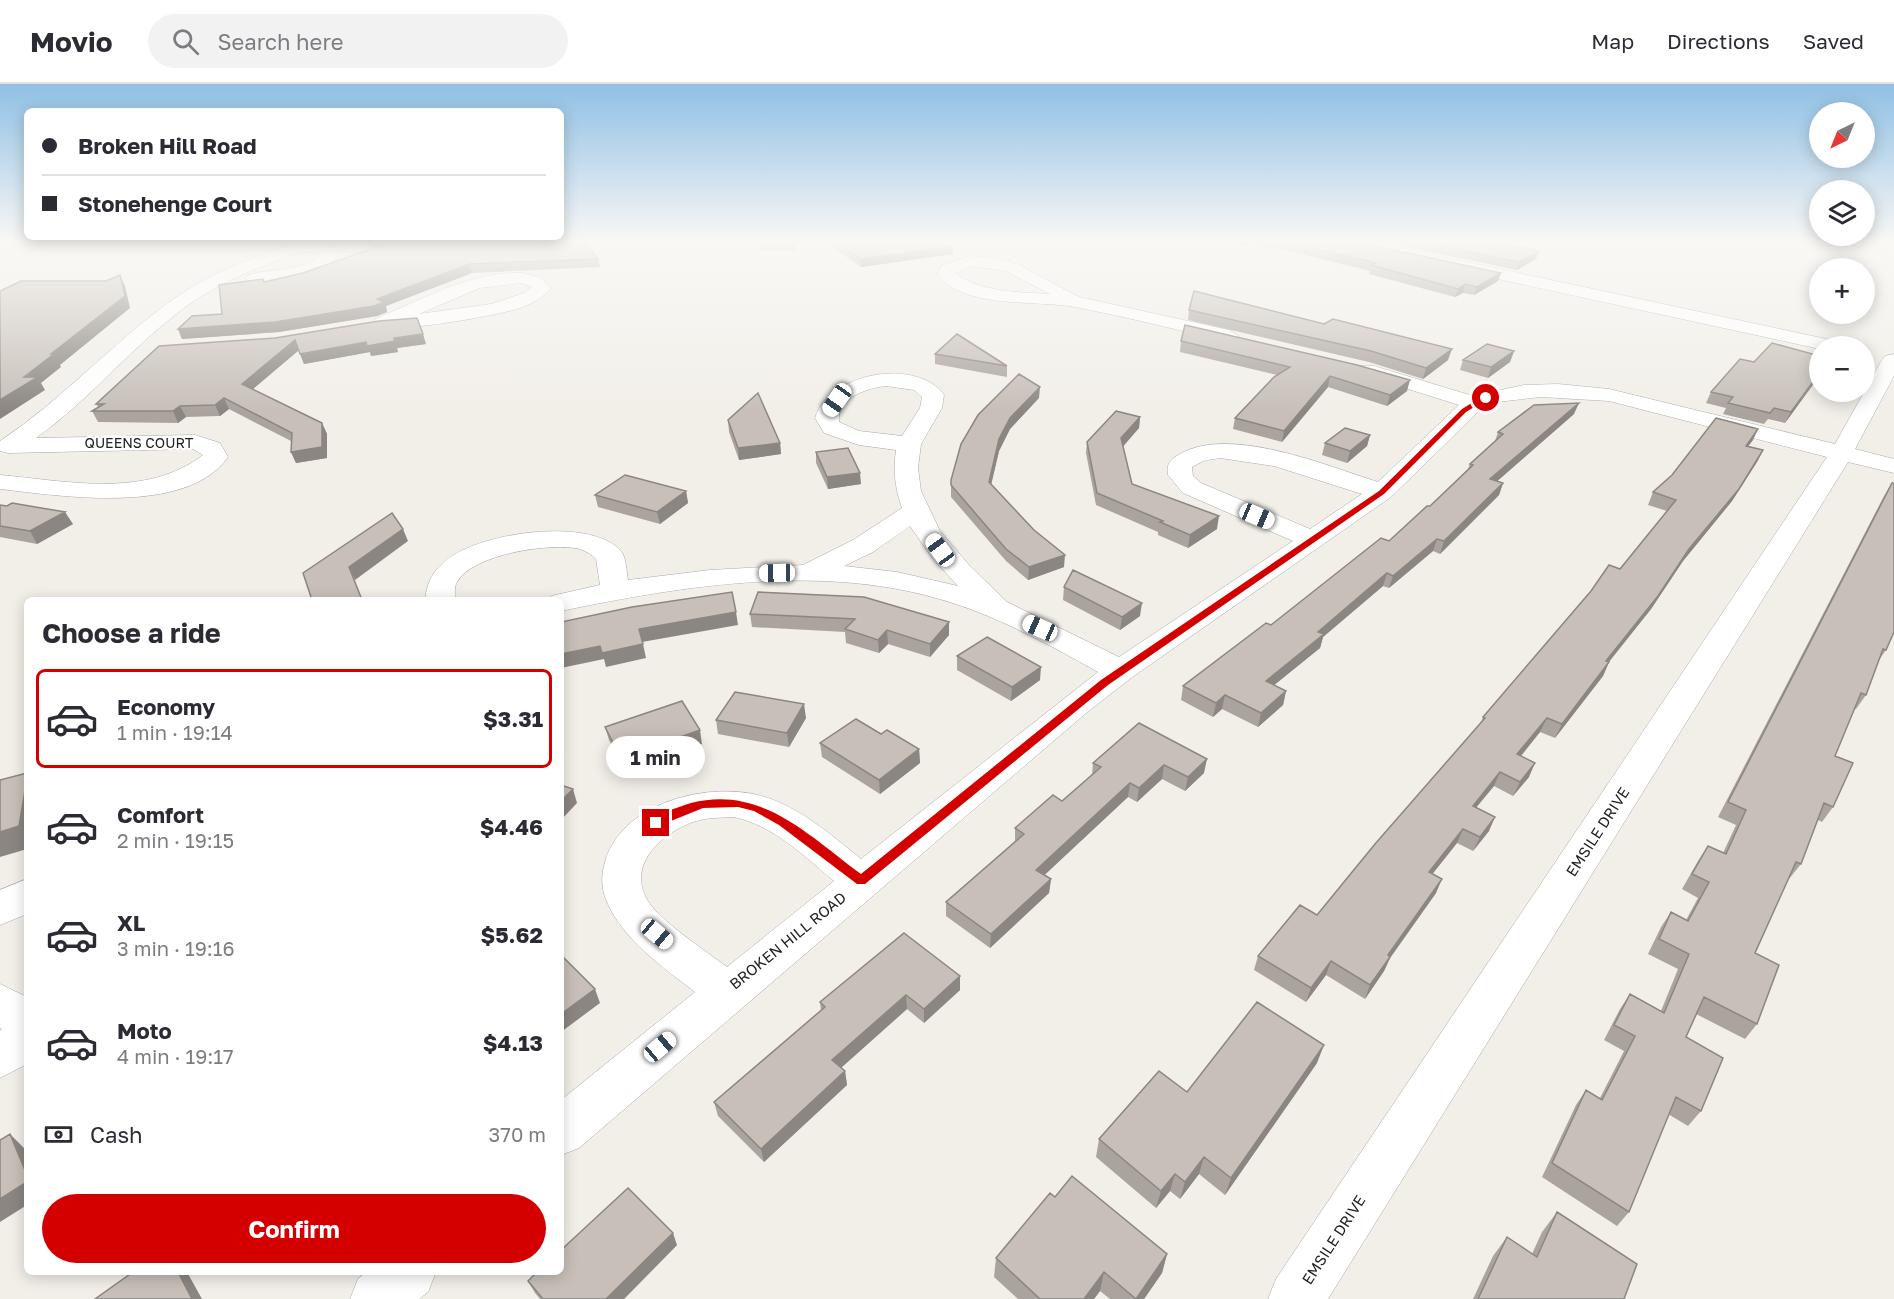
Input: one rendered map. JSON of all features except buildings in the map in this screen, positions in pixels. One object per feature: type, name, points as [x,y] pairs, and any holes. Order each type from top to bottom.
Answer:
[{"type":"street","points":[[5,448],[61,407],[188,299]]},
{"type":"street","points":[[382,323],[442,299]]},
{"type":"street","points":[[359,327],[490,309],[524,299]]},
{"type":"street","points":[[1054,299],[1073,301],[1252,342]]},
{"type":"street","points":[[1069,299],[1073,301]]},
{"type":"street","points":[[1611,299],[1809,341]]},
{"type":"street","points":[[124,351],[158,349]]},
{"type":"street","name":"EMSILE DRIVE","points":[[1296,1299],[1841,454],[1886,359]]},
{"type":"street","points":[[1349,365],[1474,403]]},
{"type":"street","name":"BROKEN HILL ROAD","points":[[564,1128],[1073,706],[1120,671],[1382,492],[1474,403],[1486,398],[1521,392],[1583,392],[1609,395],[1638,400],[1894,466]]},
{"type":"street","name":"QUEENS COURT","points":[[0,482],[141,490],[192,476],[205,469],[216,457],[212,448],[195,442],[5,448]]},
{"type":"street","points":[[909,444],[905,469],[907,487],[915,511],[940,550],[1001,610]]},
{"type":"street","points":[[1314,540],[1192,488],[1181,478],[1178,471],[1180,464],[1192,454],[1240,451],[1382,492]]},
{"type":"street","points":[[809,573],[863,546],[915,511]]},
{"type":"street","points":[[440,597],[438,585],[445,574],[462,561],[492,550],[557,540],[594,544],[610,556],[615,591]]},
{"type":"street","points":[[564,601],[615,591],[721,576],[809,573],[899,582],[968,598],[1001,610],[1120,671]]},
{"type":"street","points":[[726,992],[640,919],[625,900],[622,873],[632,846],[643,833],[684,809],[703,804],[738,804],[758,808],[783,822],[861,881]]},
{"type":"street","points":[[0,909],[24,897]]},
{"type":"street","points":[[0,1003],[24,1019]]},
{"type":"street","points":[[0,1057],[24,1040]]},
{"type":"route","points":[[656,823],[684,809],[703,804],[738,804],[758,808],[783,822],[861,881],[1105,682],[1382,492],[1464,410],[1486,398]]}]
